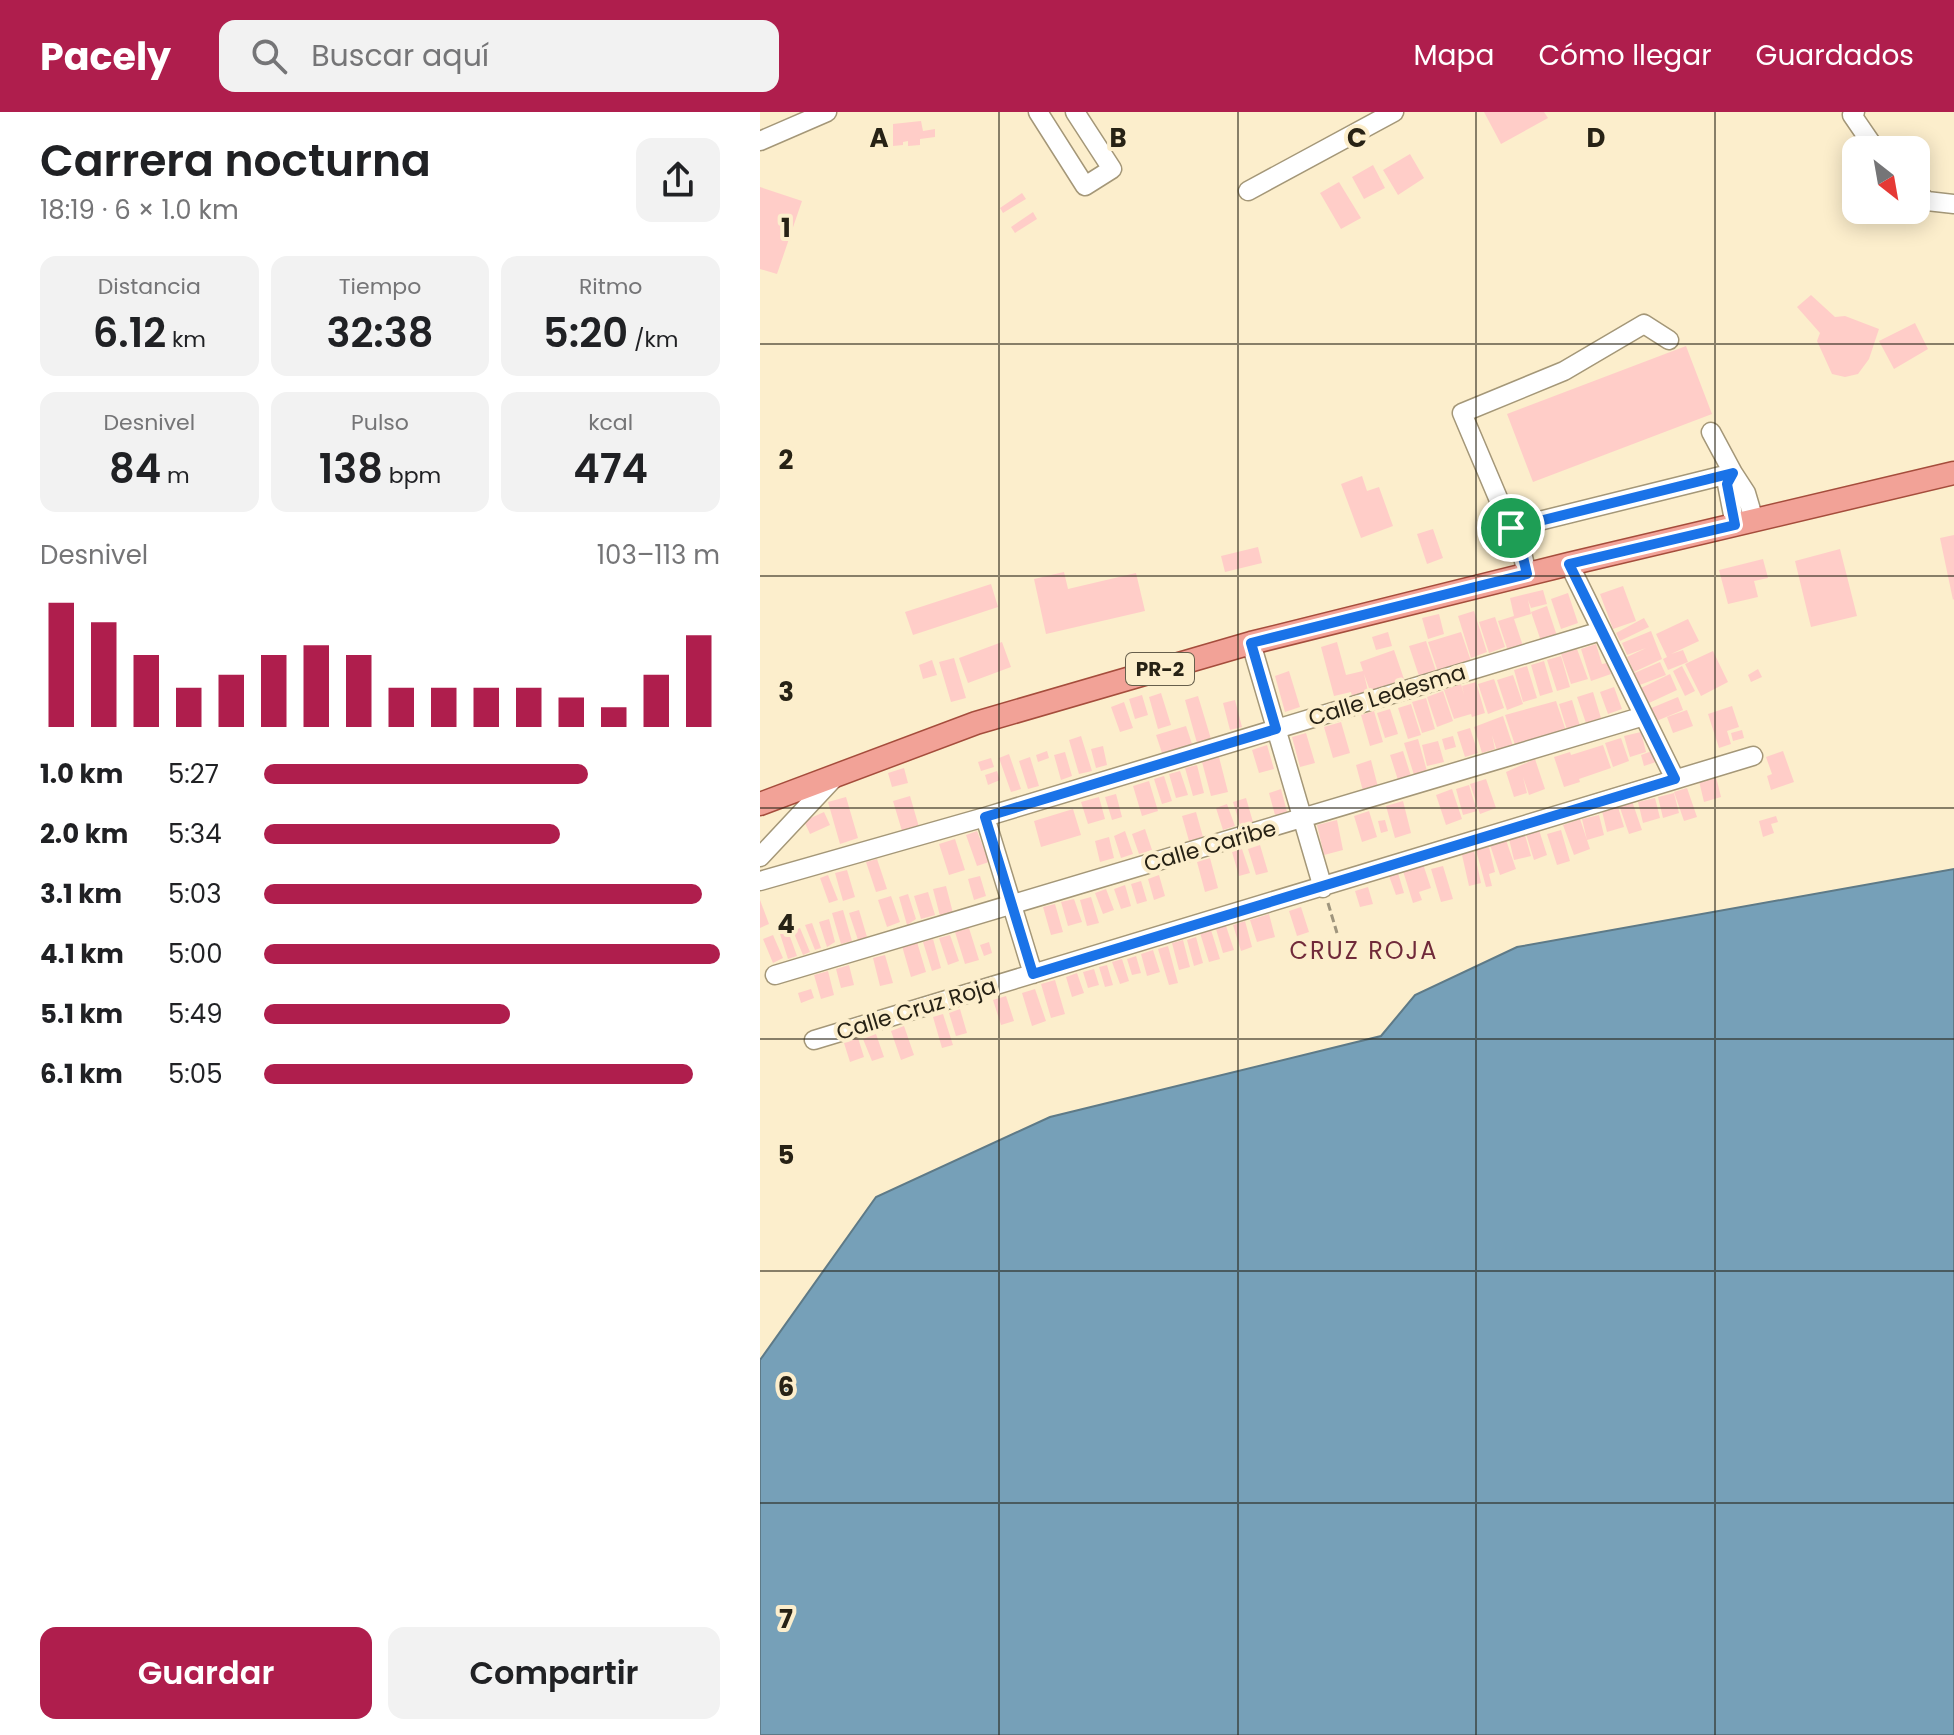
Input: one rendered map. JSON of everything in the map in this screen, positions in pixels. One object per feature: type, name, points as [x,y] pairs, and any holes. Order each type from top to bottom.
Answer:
[{"type":"main road","name":"PR-2","points":[[760,804],[976,723],[1251,643],[1954,473]]},
{"type":"street","points":[[760,141],[827,112]]},
{"type":"street","points":[[1038,112],[1085,186],[1112,169],[1075,112]]},
{"type":"street","points":[[1248,191],[1394,112]]},
{"type":"street","points":[[1855,112],[1852,115],[1866,136]]},
{"type":"street","points":[[1930,201],[1954,204]]},
{"type":"street","points":[[1527,574],[1523,557],[1462,413],[1564,371],[1644,324],[1669,340]]},
{"type":"street","points":[[1711,432],[1733,473]]},
{"type":"street","points":[[1511,528],[1733,473]]},
{"type":"street","points":[[1733,473],[1727,484],[1745,522]]},
{"type":"street","points":[[1569,564],[1675,779]]},
{"type":"street","name":"Calle Ledesma","points":[[760,881],[985,817],[1601,631]]},
{"type":"street","points":[[1251,643],[1323,888]]},
{"type":"street","name":"Calle Caribe","points":[[775,975],[1644,716]]},
{"type":"street","name":"Calle Cruz Roja","points":[[814,1040],[1753,756]]},
{"type":"street","points":[[760,857],[839,773]]},
{"type":"street","points":[[985,817],[1033,974]]},
{"type":"path","points":[[1323,888],[1337,933]]},
{"type":"water","points":[[1954,869],[1954,1735],[760,1735],[760,1360],[876,1197],[1050,1117],[1381,1036],[1415,995],[1517,947]]},
{"type":"building","points":[[1484,112],[1544,112],[1548,118],[1501,144]]},
{"type":"building","points":[[921,121],[923,131],[935,129],[935,137],[920,139],[920,145],[908,146],[908,141],[893,146],[893,124]]},
{"type":"building","points":[[1410,154],[1424,178],[1398,195],[1383,170]]},
{"type":"building","points":[[1373,165],[1385,188],[1364,199],[1352,177]]},
{"type":"building","points":[[1339,182],[1361,218],[1341,229],[1320,193]]},
{"type":"building","points":[[760,187],[802,201],[777,274],[760,269]]},
{"type":"building","points":[[1022,193],[1026,199],[1003,213],[1000,208]]},
{"type":"building","points":[[1033,212],[1037,219],[1015,233],[1011,227]]},
{"type":"building","points":[[1811,295],[1835,317],[1845,316],[1879,329],[1869,359],[1858,374],[1845,377],[1832,374],[1817,341],[1820,333],[1797,307]]},
{"type":"building","points":[[1915,323],[1928,349],[1894,369],[1879,341]]},
{"type":"building","points":[[1686,346],[1712,414],[1533,482],[1507,414]]},
{"type":"building","points":[[1362,476],[1367,491],[1379,487],[1393,526],[1361,538],[1341,484]]},
{"type":"building","points":[[1433,529],[1443,558],[1427,564],[1417,534]]},
{"type":"building","points":[[1954,535],[1954,599],[1953,600],[1940,538]]},
{"type":"building","points":[[1258,547],[1262,563],[1225,572],[1221,556]]},
{"type":"building","points":[[1840,549],[1857,616],[1811,627],[1795,561]]},
{"type":"building","points":[[1763,559],[1768,578],[1754,581],[1758,597],[1728,604],[1719,570]]},
{"type":"building","points":[[1064,572],[1068,589],[1136,573],[1145,611],[1046,634],[1034,579]]},
{"type":"building","points":[[991,584],[998,607],[913,635],[905,612]]},
{"type":"building","points":[[1623,586],[1636,621],[1613,629],[1600,594]]},
{"type":"building","points":[[1543,590],[1547,604],[1531,608],[1528,600],[1531,614],[1514,619],[1523,646],[1508,651],[1498,621],[1514,616],[1510,598]]},
{"type":"building","points":[[1568,593],[1578,623],[1561,629],[1551,599]]},
{"type":"building","points":[[1547,606],[1557,636],[1541,641],[1531,612]]},
{"type":"building","points":[[1474,611],[1487,652],[1471,658],[1458,616]]},
{"type":"building","points":[[1439,614],[1444,634],[1428,639],[1422,618]]},
{"type":"building","points":[[1495,617],[1505,647],[1489,653],[1479,622]]},
{"type":"building","points":[[1644,618],[1649,627],[1620,641],[1616,633]]},
{"type":"building","points":[[1688,619],[1699,641],[1671,654],[1683,650],[1688,662],[1668,670],[1663,659],[1667,657],[1656,634]]},
{"type":"building","points":[[1651,631],[1662,659],[1634,672],[1627,657],[1646,648],[1627,655],[1622,643]]},
{"type":"building","points":[[1388,632],[1392,646],[1376,650],[1372,637]]},
{"type":"building","points":[[1461,632],[1471,661],[1438,672],[1428,642]]},
{"type":"building","points":[[1426,641],[1436,671],[1419,676],[1409,646]]},
{"type":"building","points":[[1002,642],[1011,667],[968,683],[959,658]]},
{"type":"building","points":[[1337,642],[1346,675],[1363,671],[1360,662],[1394,650],[1404,679],[1370,691],[1364,674],[1368,691],[1352,696],[1351,692],[1334,696],[1321,647]]},
{"type":"building","points":[[1596,644],[1602,664],[1607,663],[1611,674],[1591,681],[1581,649]]},
{"type":"building","points":[[1577,649],[1588,679],[1571,684],[1561,654]]},
{"type":"building","points":[[1713,651],[1728,682],[1701,696],[1685,664]]},
{"type":"building","points":[[1561,656],[1570,687],[1557,691],[1547,660]]},
{"type":"building","points":[[954,658],[966,698],[951,702],[939,662]]},
{"type":"building","points":[[932,660],[937,675],[923,679],[919,665]]},
{"type":"building","points":[[1544,661],[1553,692],[1540,696],[1531,665]]},
{"type":"building","points":[[1660,662],[1666,675],[1637,686],[1632,674]]},
{"type":"building","points":[[1527,666],[1537,698],[1523,702],[1514,670]]},
{"type":"building","points":[[1682,666],[1695,691],[1685,696],[1673,671]]},
{"type":"building","points":[[1758,669],[1762,677],[1751,682],[1748,675]]},
{"type":"building","points":[[1289,671],[1300,707],[1285,712],[1275,676]]},
{"type":"building","points":[[1670,674],[1677,690],[1649,703],[1641,688]]},
{"type":"building","points":[[1513,675],[1523,704],[1507,710],[1497,680]]},
{"type":"building","points":[[1494,679],[1504,708],[1488,714],[1478,684]]},
{"type":"building","points":[[1476,682],[1485,713],[1454,719],[1444,690],[1461,684],[1464,695],[1462,686]]},
{"type":"building","points":[[1614,687],[1622,709],[1608,714],[1600,692]]},
{"type":"building","points":[[1443,691],[1453,721],[1437,727],[1427,697]]},
{"type":"building","points":[[1593,692],[1601,718],[1586,723],[1577,697]]},
{"type":"building","points":[[1161,693],[1171,725],[1158,729],[1149,697]]},
{"type":"building","points":[[1142,695],[1148,715],[1135,719],[1129,699]]},
{"type":"building","points":[[1198,696],[1211,739],[1197,743],[1185,700]]},
{"type":"building","points":[[1678,697],[1683,710],[1654,722],[1649,709]]},
{"type":"building","points":[[1426,698],[1435,729],[1422,733],[1412,702]]},
{"type":"building","points":[[1235,700],[1242,727],[1230,730],[1223,703]]},
{"type":"building","points":[[1572,700],[1580,726],[1567,730],[1559,704]]},
{"type":"building","points":[[1556,701],[1566,731],[1515,745],[1505,715]]},
{"type":"building","points":[[1124,702],[1133,728],[1120,732],[1111,707]]},
{"type":"building","points":[[1411,704],[1421,735],[1408,739],[1398,708]]},
{"type":"building","points":[[1732,706],[1739,727],[1727,731],[1731,744],[1719,748],[1708,714]]},
{"type":"building","points":[[1390,709],[1398,734],[1385,738],[1377,713]]},
{"type":"building","points":[[1687,710],[1693,726],[1673,733],[1667,717]]},
{"type":"building","points":[[1374,711],[1383,742],[1370,746],[1361,715]]},
{"type":"building","points":[[1503,716],[1513,746],[1497,751],[1492,735],[1495,749],[1482,753],[1474,727]]},
{"type":"building","points":[[1341,722],[1350,753],[1333,758],[1324,727]]},
{"type":"building","points":[[1186,726],[1192,744],[1162,753],[1156,735]]},
{"type":"building","points":[[1470,728],[1478,753],[1465,757],[1457,732]]},
{"type":"building","points":[[1742,730],[1744,738],[1733,741],[1731,733]]},
{"type":"building","points":[[1641,732],[1646,752],[1630,757],[1624,736]]},
{"type":"building","points":[[1306,733],[1315,763],[1300,767],[1292,737]]},
{"type":"building","points":[[1081,736],[1092,771],[1079,774],[1069,740]]},
{"type":"building","points":[[1453,736],[1456,747],[1445,750],[1442,739]]},
{"type":"building","points":[[1621,738],[1629,761],[1613,767],[1605,743]]},
{"type":"building","points":[[1418,739],[1427,771],[1414,775],[1404,743]]},
{"type":"building","points":[[1438,741],[1444,762],[1427,766],[1422,745]]},
{"type":"building","points":[[1267,745],[1274,769],[1259,773],[1252,750]]},
{"type":"building","points":[[1603,745],[1611,768],[1564,787],[1554,757]]},
{"type":"building","points":[[1103,746],[1107,765],[1096,768],[1091,749]]},
{"type":"building","points":[[1047,751],[1049,758],[1038,762],[1036,755]]},
{"type":"building","points":[[1403,751],[1411,776],[1398,780],[1390,755]]},
{"type":"building","points":[[1652,751],[1656,762],[1644,766],[1641,755]]},
{"type":"building","points":[[1783,751],[1794,782],[1771,790],[1767,776],[1772,774],[1766,757]]},
{"type":"building","points":[[1065,752],[1072,776],[1061,780],[1054,755]]},
{"type":"building","points":[[1009,754],[1021,789],[1011,792],[999,758]]},
{"type":"building","points":[[1030,757],[1039,786],[1028,789],[1019,761]]},
{"type":"building","points":[[1219,757],[1228,792],[1211,796],[1202,762]]},
{"type":"building","points":[[991,758],[994,767],[981,771],[978,762]]},
{"type":"building","points":[[1535,759],[1545,789],[1529,795],[1523,777],[1527,793],[1514,797],[1506,772]]},
{"type":"building","points":[[1371,760],[1378,787],[1363,791],[1356,765]]},
{"type":"building","points":[[1197,765],[1204,793],[1193,796],[1185,768]]},
{"type":"building","points":[[904,768],[908,783],[892,787],[888,773]]},
{"type":"building","points":[[997,771],[1000,780],[988,785],[985,775]]},
{"type":"building","points":[[1180,771],[1188,795],[1176,798],[1169,774]]},
{"type":"building","points":[[1164,776],[1172,801],[1162,804],[1154,779]]},
{"type":"building","points":[[1716,777],[1721,797],[1704,802],[1699,781]]},
{"type":"building","points":[[1486,779],[1496,808],[1480,814],[1470,784]]},
{"type":"building","points":[[1149,781],[1158,811],[1142,816],[1133,786]]},
{"type":"building","points":[[1469,785],[1477,811],[1463,815],[1456,789]]},
{"type":"building","points":[[1687,788],[1697,817],[1684,821],[1674,792]]},
{"type":"building","points":[[1281,789],[1287,812],[1275,815],[1269,793]]},
{"type":"building","points":[[1452,789],[1462,819],[1446,825],[1436,795]]},
{"type":"building","points":[[1674,793],[1679,813],[1663,818],[1658,797]]},
{"type":"building","points":[[1116,794],[1122,817],[1112,820],[1105,797]]},
{"type":"building","points":[[910,796],[919,827],[902,831],[893,801]]},
{"type":"building","points":[[846,797],[858,838],[840,844],[828,802]]},
{"type":"building","points":[[1099,797],[1105,819],[1088,824],[1081,802]]},
{"type":"building","points":[[1246,798],[1253,822],[1240,825],[1233,802]]},
{"type":"building","points":[[1655,798],[1660,818],[1643,823],[1638,802]]},
{"type":"building","points":[[1403,801],[1411,833],[1395,838],[1386,806]]},
{"type":"building","points":[[1632,801],[1642,830],[1629,834],[1619,805]]},
{"type":"building","points":[[1227,804],[1235,826],[1223,830],[1216,808]]},
{"type":"building","points":[[1618,807],[1624,827],[1607,832],[1602,811]]},
{"type":"building","points":[[1073,809],[1081,835],[1041,847],[1034,821]]},
{"type":"building","points":[[1369,811],[1377,837],[1362,842],[1354,816]]},
{"type":"building","points":[[824,812],[830,825],[810,834],[804,821]]},
{"type":"building","points":[[1196,812],[1203,837],[1189,841],[1182,816]]},
{"type":"building","points":[[1599,815],[1604,835],[1587,840],[1582,819]]},
{"type":"building","points":[[1776,816],[1778,822],[1771,824],[1774,833],[1763,837],[1759,821]]},
{"type":"building","points":[[1580,819],[1590,849],[1574,855],[1563,825]]},
{"type":"building","points":[[1337,820],[1343,850],[1324,855],[1317,825]]},
{"type":"building","points":[[1385,820],[1388,831],[1381,833],[1378,821]]},
{"type":"building","points":[[1145,829],[1152,850],[1139,854],[1132,834]]},
{"type":"building","points":[[1539,830],[1547,855],[1534,860],[1526,834]]},
{"type":"building","points":[[1561,830],[1570,861],[1557,865],[1547,834]]},
{"type":"building","points":[[977,831],[989,862],[977,866],[966,835]]},
{"type":"building","points":[[1125,831],[1133,854],[1121,858],[1114,836]]},
{"type":"building","points":[[1525,835],[1531,856],[1514,860],[1509,839]]},
{"type":"building","points":[[1109,837],[1114,858],[1100,862],[1095,841]]},
{"type":"building","points":[[955,839],[965,870],[949,875],[939,844]]},
{"type":"building","points":[[1506,840],[1516,869],[1500,875],[1490,845]]},
{"type":"building","points":[[1260,845],[1268,872],[1256,875],[1248,849]]},
{"type":"building","points":[[1489,847],[1495,872],[1489,874],[1492,886],[1486,887],[1476,850]]},
{"type":"building","points":[[1242,849],[1250,873],[1239,876],[1232,852]]},
{"type":"building","points":[[1474,851],[1481,883],[1469,886],[1462,855]]},
{"type":"building","points":[[1210,858],[1218,888],[1205,892],[1197,862]]},
{"type":"building","points":[[877,859],[887,889],[876,892],[866,862]]},
{"type":"building","points":[[1423,864],[1431,888],[1419,892],[1422,900],[1413,903],[1403,871]]},
{"type":"building","points":[[1443,866],[1453,899],[1441,902],[1431,869]]},
{"type":"building","points":[[847,870],[855,897],[843,901],[835,873]]},
{"type":"building","points":[[1398,873],[1404,893],[1396,895],[1389,876]]},
{"type":"building","points":[[828,875],[838,900],[829,903],[820,878]]},
{"type":"building","points":[[1159,875],[1165,896],[1154,900],[1148,879]]},
{"type":"building","points":[[980,876],[986,896],[974,900],[968,879]]},
{"type":"building","points":[[1141,881],[1147,901],[1137,904],[1131,884]]},
{"type":"building","points":[[1125,885],[1131,906],[1121,909],[1114,889]]},
{"type":"building","points":[[946,886],[953,913],[940,916],[933,889]]},
{"type":"building","points":[[1368,887],[1373,904],[1360,907],[1355,891]]},
{"type":"building","points":[[1106,889],[1114,910],[1103,914],[1095,893]]},
{"type":"building","points":[[928,892],[935,915],[921,919],[914,896]]},
{"type":"building","points":[[908,894],[916,919],[907,925],[899,897]]},
{"type":"building","points":[[891,896],[900,922],[887,927],[878,900]]},
{"type":"building","points":[[1091,897],[1099,923],[1087,926],[1080,900]]},
{"type":"building","points":[[1074,899],[1082,922],[1068,926],[1061,902]]},
{"type":"building","points":[[760,900],[769,924],[760,928]]},
{"type":"building","points":[[1055,904],[1063,932],[1051,935],[1043,907]]},
{"type":"building","points":[[1301,907],[1309,932],[1297,936],[1289,911]]},
{"type":"building","points":[[843,910],[852,941],[841,944],[832,913]]},
{"type":"building","points":[[859,910],[867,937],[858,940],[849,913]]},
{"type":"building","points":[[1269,914],[1275,937],[1257,942],[1250,920]]},
{"type":"building","points":[[829,919],[835,942],[827,947],[819,922]]},
{"type":"building","points":[[1245,921],[1252,947],[1241,951],[1233,925]]},
{"type":"building","points":[[812,923],[821,948],[815,950],[805,925]]},
{"type":"building","points":[[1226,926],[1234,950],[1223,953],[1216,929]]},
{"type":"building","points":[[800,928],[810,952],[803,955],[793,931]]},
{"type":"building","points":[[969,928],[979,960],[965,964],[955,932]]},
{"type":"building","points":[[1211,930],[1220,959],[1209,962],[1200,933]]},
{"type":"building","points":[[788,931],[797,956],[788,959],[780,934]]},
{"type":"building","points":[[773,935],[783,958],[773,963],[763,939]]},
{"type":"building","points":[[950,935],[959,961],[948,965],[939,938]]},
{"type":"building","points":[[1196,937],[1203,963],[1194,966],[1187,940]]},
{"type":"building","points":[[933,939],[941,968],[932,971],[923,942]]},
{"type":"building","points":[[1183,940],[1190,967],[1179,970],[1172,943]]},
{"type":"building","points":[[917,942],[926,972],[911,977],[902,946]]},
{"type":"building","points":[[989,942],[992,953],[984,956],[980,945]]},
{"type":"building","points":[[1168,946],[1178,983],[1169,985],[1158,949]]},
{"type":"building","points":[[1153,950],[1160,972],[1147,976],[1141,954]]},
{"type":"building","points":[[885,955],[893,983],[880,986],[873,958]]},
{"type":"building","points":[[1136,956],[1141,973],[1132,975],[1127,959]]},
{"type":"building","points":[[1122,959],[1129,981],[1120,984],[1112,962]]},
{"type":"building","points":[[849,965],[854,985],[841,988],[836,969]]},
{"type":"building","points":[[1107,965],[1113,985],[1105,987],[1099,967]]},
{"type":"building","points":[[1094,969],[1099,985],[1088,988],[1083,972]]},
{"type":"building","points":[[828,971],[834,995],[821,999],[814,975]]},
{"type":"building","points":[[1077,973],[1084,993],[1072,997],[1066,977]]},
{"type":"building","points":[[1055,980],[1065,1014],[1051,1018],[1041,984]]},
{"type":"building","points":[[811,989],[814,998],[801,1003],[798,993]]},
{"type":"building","points":[[1035,989],[1046,1021],[1032,1026],[1022,993]]},
{"type":"building","points":[[1006,996],[1014,1021],[1001,1025],[993,1000]]},
{"type":"building","points":[[960,1009],[967,1033],[956,1036],[949,1013]]},
{"type":"building","points":[[943,1014],[953,1045],[942,1048],[933,1017]]},
{"type":"building","points":[[904,1026],[914,1055],[901,1060],[891,1031]]},
{"type":"building","points":[[876,1034],[884,1057],[872,1061],[863,1039]]},
{"type":"building","points":[[858,1038],[864,1057],[850,1062],[844,1043]]},
{"type":"district","name":"CRUZ ROJA","points":[[1364,950]]},
{"type":"route","points":[[1733,473],[1727,484],[1735,525],[1569,564],[1675,779],[1033,974],[985,817],[1276,729],[1251,643],[1527,574],[1511,528],[1733,473]]}]
